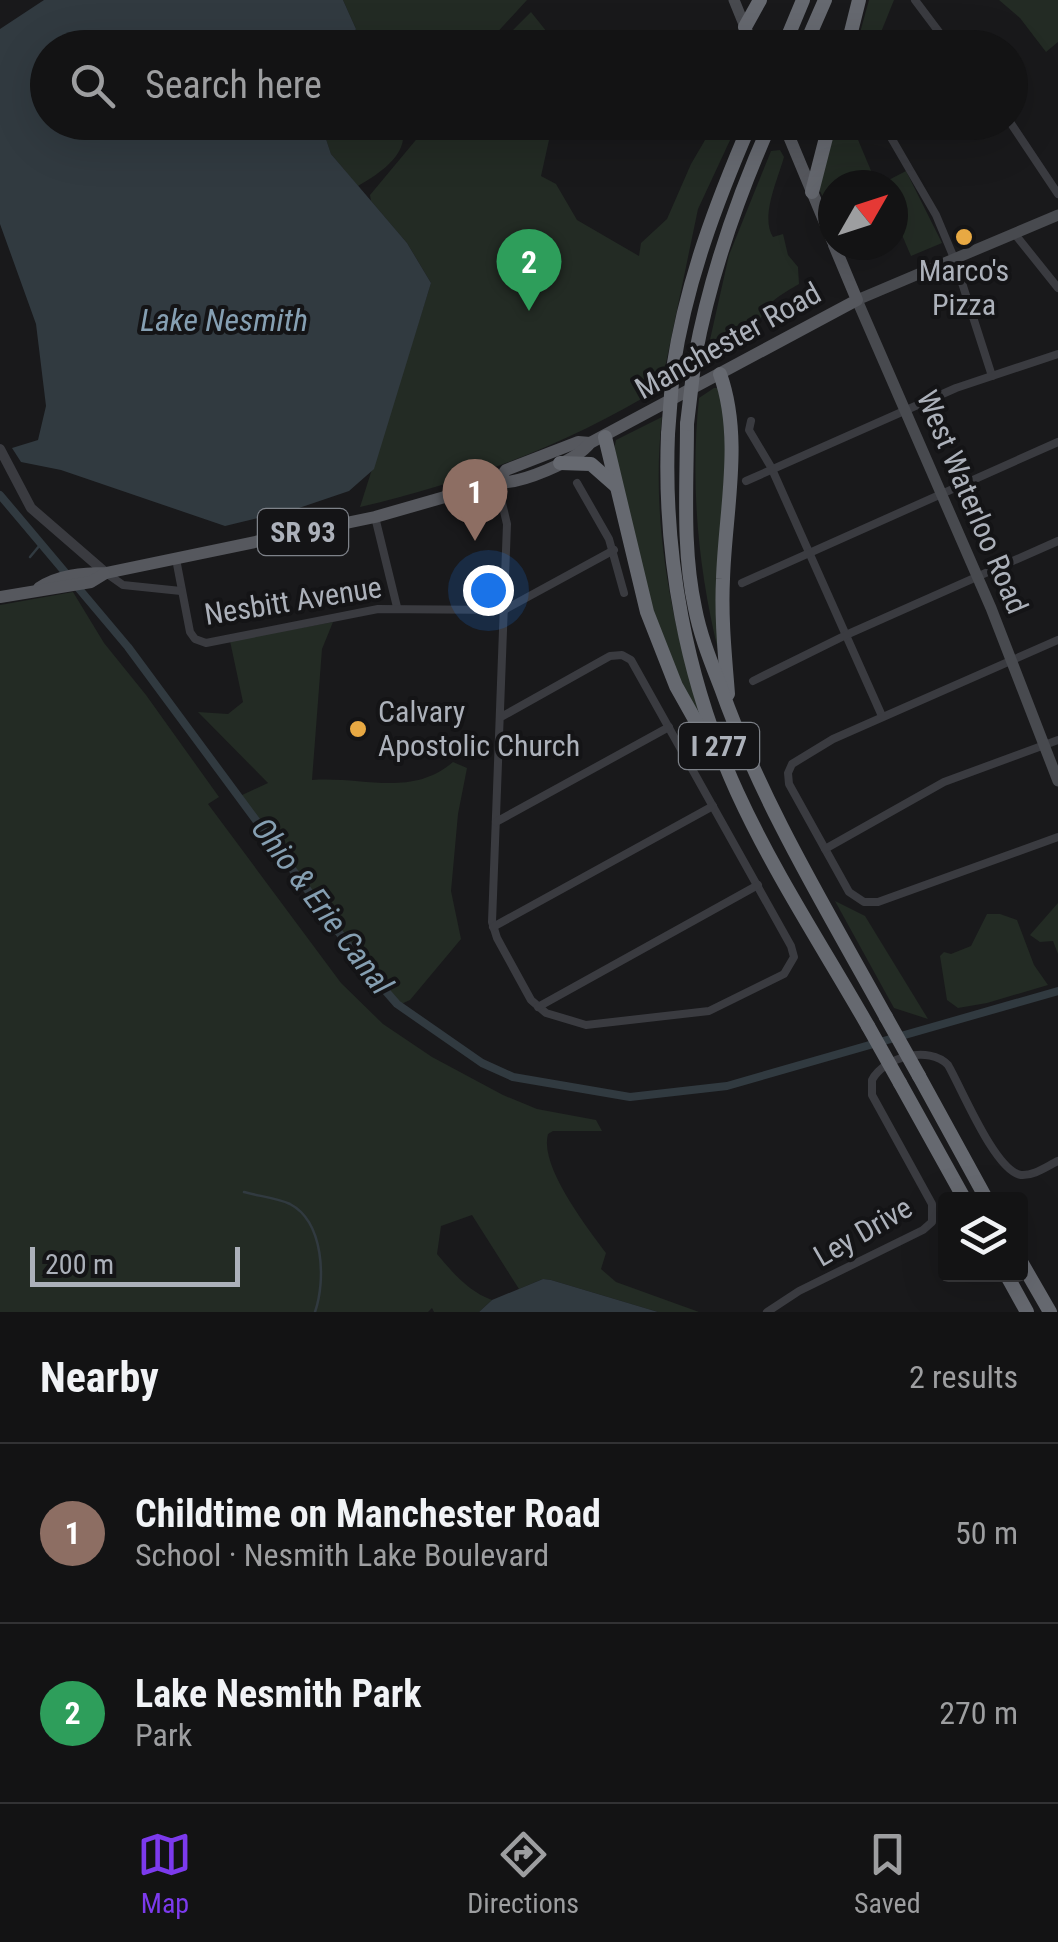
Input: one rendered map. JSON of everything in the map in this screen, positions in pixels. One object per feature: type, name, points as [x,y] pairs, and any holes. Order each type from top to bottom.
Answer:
[{"type":"highway","points":[[744,27],[760,0]]},
{"type":"highway","points":[[790,30],[803,0]]},
{"type":"highway","points":[[812,30],[825,0]]},
{"type":"highway","points":[[852,30],[859,0]]},
{"type":"highway","name":"I 277","points":[[744,140],[706,232],[673,369],[667,508],[681,616],[708,720],[735,788],[961,1192]]},
{"type":"highway","name":"I 277","points":[[773,140],[730,222],[695,357],[688,424],[686,536],[694,609],[730,715],[760,784],[983,1192]]},
{"type":"highway","points":[[812,192],[825,140]]},
{"type":"highway","points":[[720,374],[731,418],[722,601],[730,715]]},
{"type":"highway","points":[[605,437],[647,612],[665,662],[697,727],[735,788]]},
{"type":"highway","points":[[560,463],[591,464],[617,487]]},
{"type":"highway","points":[[1028,1274],[1050,1312]]},
{"type":"highway","points":[[1010,1282],[1027,1312]]},
{"type":"main road","points":[[734,0],[745,30]]},
{"type":"main road","name":"West Waterloo Road","points":[[787,140],[818,206]]},
{"type":"main road","name":"Manchester Road","points":[[0,597],[375,517],[498,482],[510,484],[583,452],[590,444],[857,300],[1058,215]]},
{"type":"main road","name":"West Waterloo Road","points":[[841,260],[1013,661],[1052,742],[1058,781]]},
{"type":"main road","name":"Manchester Road","points":[[498,482],[506,470],[578,442],[590,444]]},
{"type":"street","points":[[915,0],[937,30]]},
{"type":"street","points":[[892,140],[932,208],[954,258],[992,376]]},
{"type":"street","points":[[1022,140],[1058,194]]},
{"type":"street","points":[[1014,233],[1058,288]]},
{"type":"street","points":[[746,481],[904,410],[1058,354]]},
{"type":"street","points":[[751,421],[749,430],[771,467],[882,716]]},
{"type":"street","points":[[742,583],[1058,442]]},
{"type":"street","points":[[1,451],[31,508],[106,573]]},
{"type":"street","points":[[498,482],[507,524],[493,927],[524,989],[546,1012],[586,1025],[695,1014],[714,1009],[784,974],[794,962],[791,946],[670,727],[626,656],[610,656],[501,716]]},
{"type":"street","points":[[578,483],[614,550],[624,592]]},
{"type":"street","points":[[375,517],[397,607]]},
{"type":"street","points":[[753,681],[846,635],[1058,541]]},
{"type":"street","points":[[504,610],[614,550]]},
{"type":"street","name":"Nesbitt Avenue","points":[[176,559],[191,636],[206,643],[397,607],[504,610]]},
{"type":"street","name":"Nesbitt Avenue","points":[[106,573],[123,585],[182,592]]},
{"type":"street","points":[[1058,640],[882,716],[801,758],[789,769],[789,784],[851,895],[864,902],[882,901],[1058,837]]},
{"type":"street","points":[[496,822],[670,727]]},
{"type":"street","points":[[825,848],[944,782],[1052,742]]},
{"type":"street","points":[[493,927],[714,806]]},
{"type":"street","points":[[538,1007],[758,885]]},
{"type":"street","name":"Ley Drive","points":[[767,1312],[799,1291],[924,1230],[932,1222],[932,1204],[872,1095],[874,1075],[884,1066],[919,1055],[937,1056],[948,1065],[1005,1166],[1016,1174],[1028,1175],[1058,1161]]},
{"type":"shaded area","points":[[343,0],[527,0],[499,30],[356,29]]},
{"type":"shaded area","points":[[869,0],[894,0],[882,30],[861,30]]},
{"type":"shaded area","points":[[999,0],[1058,0],[1058,42],[1046,52],[1020,18]]},
{"type":"shaded area","points":[[531,12],[545,30],[513,30]]},
{"type":"shaded area","points":[[326,140],[403,140],[398,154],[358,186],[331,154]]},
{"type":"shaded area","points":[[416,140],[549,140],[541,176],[556,184],[577,220],[639,256],[641,243],[667,219],[705,140],[730,140],[698,209],[661,387],[553,444],[439,486],[360,507],[431,283],[407,243],[370,195]]},
{"type":"shaded area","points":[[832,140],[858,140],[871,170],[824,170]]},
{"type":"shaded area","points":[[780,150],[784,157],[771,198],[769,229],[773,237],[783,234],[788,255],[798,267],[799,284],[765,310],[761,335],[715,363],[707,353],[729,255],[771,151]]},
{"type":"shaded area","points":[[908,175],[942,243],[911,256],[908,249]]},
{"type":"shaded area","points":[[720,388],[727,432],[720,539],[719,654],[701,558],[696,494],[699,398]]},
{"type":"shaded area","points":[[662,417],[659,496],[667,574],[683,652],[705,728],[670,661],[651,610],[613,453],[616,440]]},
{"type":"shaded area","points":[[73,592],[104,643],[219,797],[208,804],[341,983],[383,1024],[432,1057],[537,1109],[596,1120],[602,1131],[553,1131],[548,1134],[547,1147],[566,1196],[606,1253],[601,1269],[616,1282],[699,1312],[658,1312],[551,1280],[543,1279],[519,1289],[472,1215],[441,1226],[437,1254],[468,1287],[492,1300],[479,1312],[434,1312],[432,1308],[428,1312],[0,1312],[0,605]]},
{"type":"shaded area","points":[[333,622],[322,649],[312,780],[403,782],[437,773],[453,762],[467,768],[451,891],[461,939],[410,1000],[399,1005],[363,965],[240,796],[268,783],[198,712],[228,714],[243,702],[230,641]]},
{"type":"shaded area","points":[[835,901],[865,916],[928,1019],[894,1008]]},
{"type":"shaded area","points":[[1058,903],[1058,954],[1053,941],[1040,942],[1030,935]]},
{"type":"shaded area","points":[[987,914],[1017,920],[1034,965],[1048,985],[958,1008],[947,1000],[940,956],[971,946]]},
{"type":"water","name":"Lake Nesmith","points":[[44,0],[343,0],[356,30],[30,30],[30,140],[326,140],[331,154],[407,243],[431,283],[374,469],[349,491],[225,526],[61,470],[21,462],[12,448],[38,440],[46,406],[36,324],[0,224],[0,29]]},
{"type":"water","points":[[543,1279],[658,1312],[479,1312],[492,1300]]},
{"type":"waterway","name":"Ohio & Erie Canal","points":[[0,495],[128,647],[363,965],[397,1004],[482,1063],[513,1077],[630,1097],[727,1086],[1058,991]]},
{"type":"waterway","points":[[30,557],[40,545]]},
{"type":"waterway","points":[[244,1192],[290,1204],[310,1224],[321,1269],[315,1312]]},
{"type":"place","name":"Marco's Pizza","points":[[964,237]]},
{"type":"place","name":"Lake Nesmith Park","points":[[529,311]]},
{"type":"place","name":"Childtime on Manchester Road","points":[[475,541]]},
{"type":"place","name":"Calvary Apostolic Church","points":[[358,729]]}]
